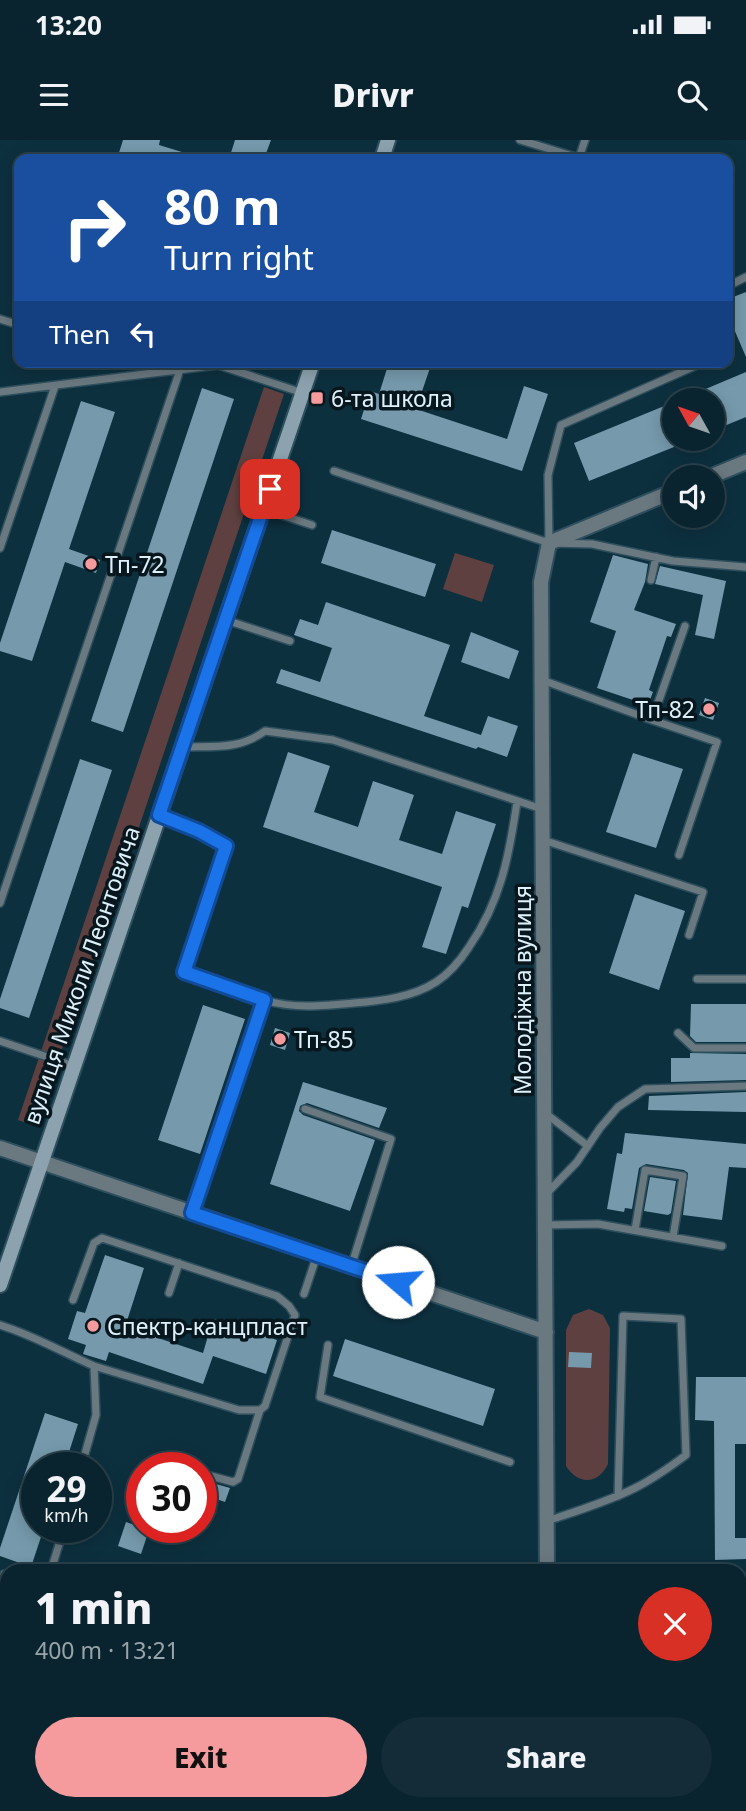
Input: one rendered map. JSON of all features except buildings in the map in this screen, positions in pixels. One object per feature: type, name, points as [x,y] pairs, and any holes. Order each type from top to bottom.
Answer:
[{"type":"street","name":"вулиця Миколи Леонтовича","points":[[0,1285],[311,368]]},
{"type":"street","points":[[725,471],[746,462]]},
{"type":"street","points":[[549,543],[662,496]]},
{"type":"street","name":"Молодіжна вулиця","points":[[547,1564],[541,582],[549,543]]},
{"type":"street","points":[[0,1148],[546,1332]]},
{"type":"lane","points":[[520,140],[565,154]]},
{"type":"lane","points":[[2,390],[195,368]]},
{"type":"lane","points":[[227,368],[303,393]]},
{"type":"lane","points":[[549,543],[548,475],[561,425],[690,368]]},
{"type":"lane","points":[[0,903],[180,370]]},
{"type":"lane","points":[[0,548],[54,386]]},
{"type":"lane","points":[[334,471],[549,543],[593,544],[656,557],[746,567]]},
{"type":"lane","points":[[263,509],[312,525]]},
{"type":"lane","points":[[651,580],[656,557]]},
{"type":"lane","points":[[226,620],[290,642]]},
{"type":"lane","points":[[652,720],[685,626]]},
{"type":"lane","points":[[542,680],[717,742],[680,855]]},
{"type":"lane","points":[[183,747],[239,745],[252,741],[265,731],[333,740],[543,809]]},
{"type":"lane","points":[[159,815],[199,831],[226,846],[184,972],[283,1006],[378,1001],[418,991],[437,982],[458,964],[489,916],[509,857],[517,802]]},
{"type":"lane","points":[[543,840],[703,892],[688,935]]},
{"type":"lane","points":[[697,979],[746,979]]},
{"type":"lane","points":[[192,1213],[264,1000]]},
{"type":"lane","points":[[678,1033],[694,1048],[746,1048]]},
{"type":"lane","points":[[0,1041],[74,1066]]},
{"type":"lane","points":[[546,1194],[577,1163],[618,1107],[645,1089],[746,1086]]},
{"type":"lane","points":[[305,1109],[391,1139],[351,1267]]},
{"type":"lane","points":[[545,1113],[588,1146]]},
{"type":"lane","points":[[635,1230],[645,1170],[683,1176],[673,1237]]},
{"type":"lane","points":[[546,1225],[598,1224],[722,1246]]},
{"type":"lane","points":[[73,1300],[94,1243],[102,1238],[276,1296],[289,1306],[295,1315],[238,1479],[233,1482],[217,1478]]},
{"type":"lane","points":[[303,1294],[317,1255]]},
{"type":"lane","points":[[169,1293],[179,1264]]},
{"type":"lane","points":[[547,1521],[618,1496],[651,1479],[686,1455],[681,1319],[624,1316],[618,1496]]},
{"type":"lane","points":[[0,1325],[32,1335],[94,1366],[239,1410],[260,1410]]},
{"type":"lane","points":[[328,1345],[320,1397],[510,1462]]},
{"type":"lane","points":[[86,1452],[96,1416],[94,1366]]},
{"type":"lane","points":[[54,1564],[60,1543]]},
{"type":"shaded area","points":[[264,387],[284,394],[128,860],[35,1126],[18,1120]]},
{"type":"shaded area","points":[[455,553],[494,565],[482,602],[443,589]]},
{"type":"shaded area","points":[[589,1309],[603,1315],[610,1328],[608,1464],[599,1476],[588,1480],[576,1477],[566,1466],[566,1330],[573,1315]]},
{"type":"place","name":"6-та школа","points":[[317,398]]},
{"type":"place","name":"Тп-72","points":[[91,564]]},
{"type":"place","name":"Тп-82","points":[[709,709]]},
{"type":"place","name":"Тп-85","points":[[280,1039]]},
{"type":"place","name":"Спектр-канцпласт","points":[[93,1326]]},
{"type":"route","points":[[270,489],[159,815],[199,831],[226,846],[184,972],[264,1000],[192,1213],[398,1282]]}]
